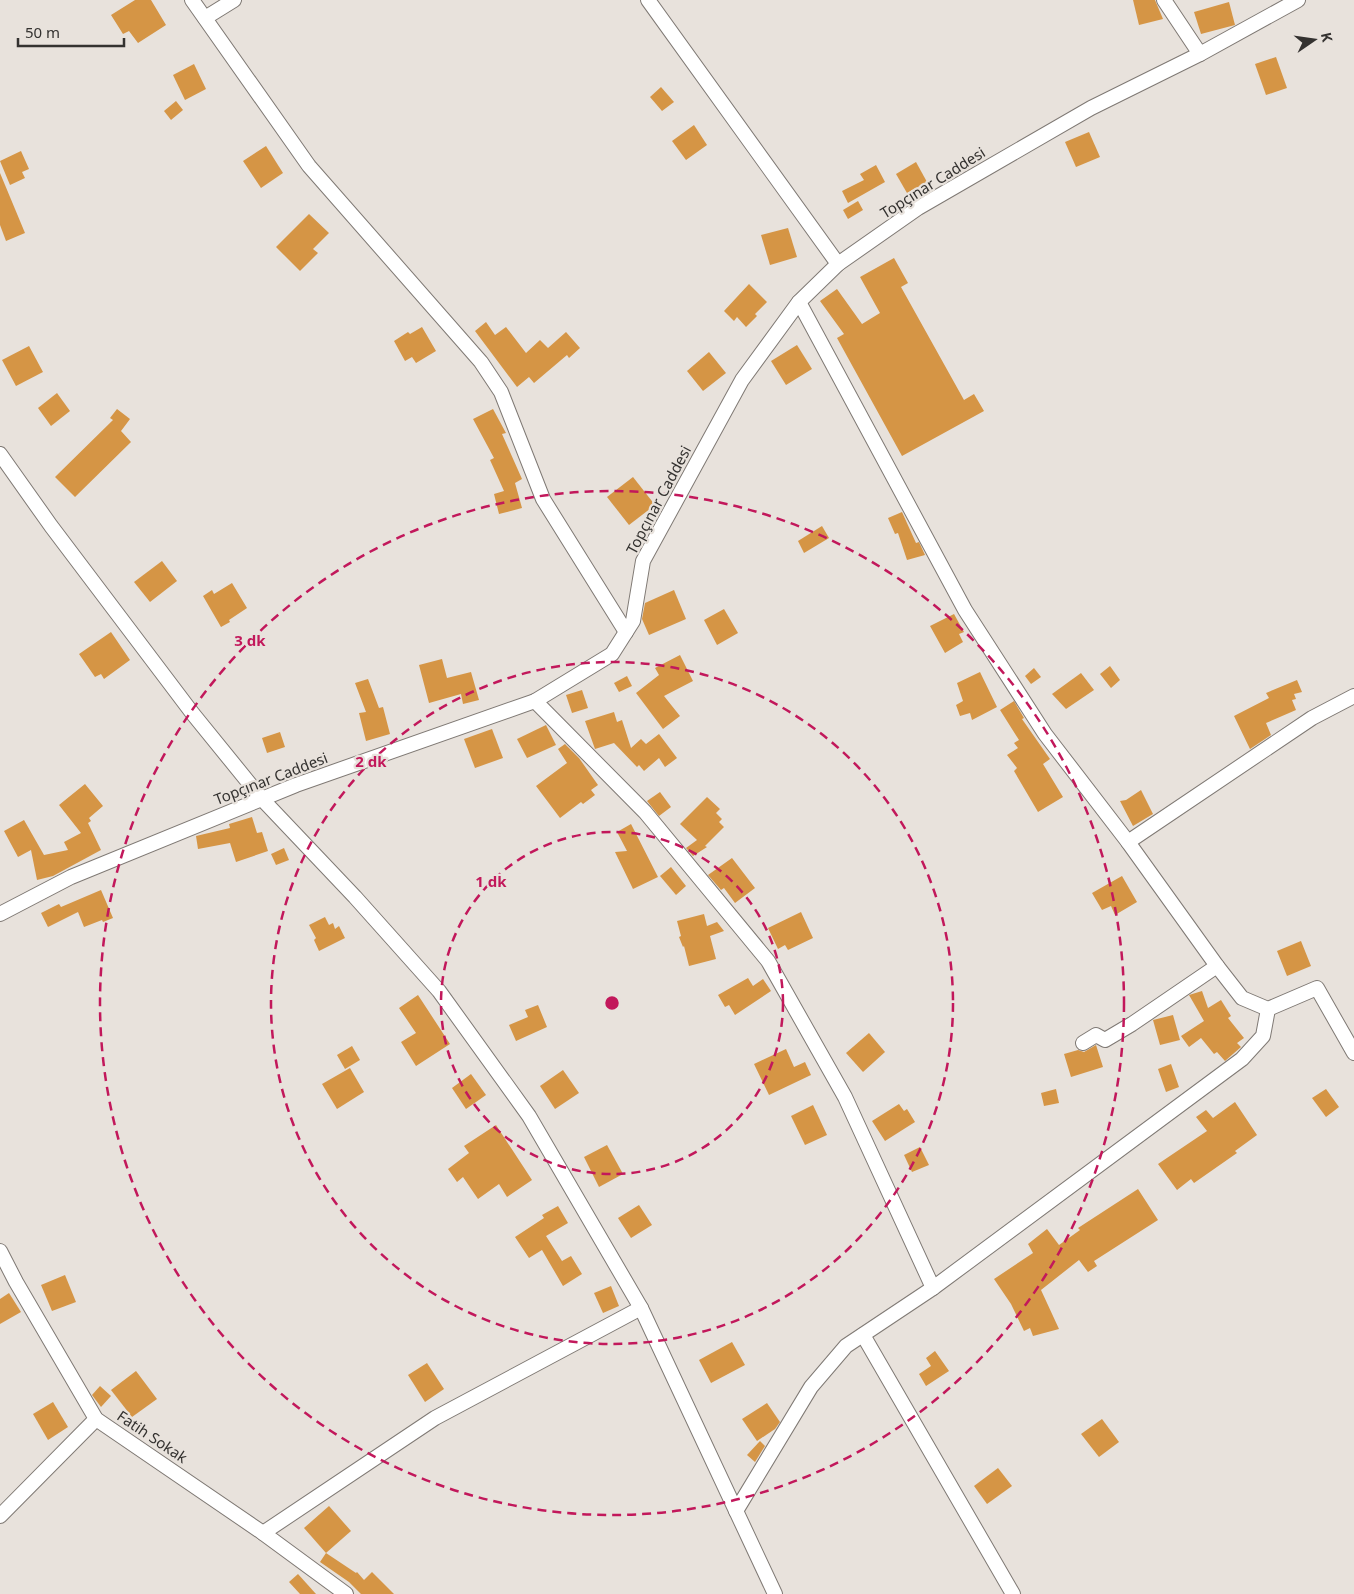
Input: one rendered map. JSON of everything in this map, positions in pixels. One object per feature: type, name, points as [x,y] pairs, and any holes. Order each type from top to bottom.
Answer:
[{"type":"street","points":[[192,0],[309,166],[481,362],[501,392],[543,499],[626,632]]},
{"type":"street","points":[[205,18],[234,0]]},
{"type":"street","points":[[648,0],[838,264]]},
{"type":"street","points":[[1164,0],[1200,54]]},
{"type":"street","name":"Topçınar Caddesi","points":[[0,914],[71,877],[296,785],[535,701],[612,654],[634,621],[643,560],[742,380],[799,302],[838,264],[918,208],[1091,108],[1200,54],[1298,0]]},
{"type":"street","points":[[799,302],[965,610],[1046,734],[1128,842],[1217,966],[1242,998],[1268,1009],[1317,988],[1354,1052]]},
{"type":"street","points":[[0,454],[193,714],[262,799],[355,897],[439,991],[529,1116],[641,1308],[775,1594]]},
{"type":"street","points":[[1128,842],[1312,718],[1354,696]]},
{"type":"street","points":[[535,701],[646,812],[768,961],[846,1097],[933,1288]]},
{"type":"street","points":[[1083,1043],[1096,1035],[1105,1040],[1132,1024],[1217,966]]},
{"type":"street","points":[[736,1511],[810,1387],[846,1346],[933,1288],[1242,1059],[1263,1036],[1268,1009]]},
{"type":"street","name":"Fatih Sokak","points":[[0,1251],[96,1419],[263,1533],[346,1594]]},
{"type":"street","points":[[263,1533],[435,1418],[641,1308]]},
{"type":"street","points":[[863,1335],[1013,1594]]},
{"type":"street","points":[[0,1516],[96,1419]]},
{"type":"building","points":[[135,0],[151,0],[166,25],[138,43],[129,31],[123,34],[111,15]]},
{"type":"building","points":[[1133,0],[1155,0],[1163,19],[1139,25]]},
{"type":"building","points":[[1229,2],[1235,25],[1201,34],[1194,12]]},
{"type":"building","points":[[1276,57],[1287,88],[1266,95],[1255,64]]},
{"type":"building","points":[[194,64],[206,89],[185,100],[173,75]]},
{"type":"building","points":[[661,87],[674,102],[662,111],[650,97]]},
{"type":"building","points":[[176,101],[183,110],[171,120],[164,111]]},
{"type":"building","points":[[694,125],[707,145],[686,160],[672,141]]},
{"type":"building","points":[[1089,132],[1100,157],[1076,167],[1065,142]]},
{"type":"building","points":[[266,146],[283,173],[261,188],[243,161]]},
{"type":"building","points":[[21,151],[29,169],[22,172],[25,178],[10,185],[0,161]]},
{"type":"building","points":[[916,162],[927,182],[907,193],[896,174]]},
{"type":"building","points":[[876,165],[885,182],[848,203],[842,191],[864,180],[860,174]]},
{"type":"building","points":[[0,173],[25,233],[6,241],[0,225]]},
{"type":"building","points":[[858,201],[863,210],[848,219],[843,210]]},
{"type":"building","points":[[309,214],[329,233],[313,249],[318,253],[300,271],[276,247]]},
{"type":"building","points":[[788,228],[797,257],[770,265],[761,235]]},
{"type":"building","points":[[894,258],[908,283],[901,287],[964,400],[974,394],[984,411],[902,456],[837,338],[844,334],[820,301],[837,289],[862,324],[880,313],[860,277]]},
{"type":"building","points":[[749,284],[767,302],[746,327],[737,317],[734,321],[724,311]]},
{"type":"building","points":[[486,322],[495,335],[506,327],[526,353],[540,340],[548,348],[566,332],[580,348],[569,358],[567,355],[534,383],[529,377],[517,387],[475,331]]},
{"type":"building","points":[[422,327],[436,351],[416,363],[412,357],[405,361],[394,341],[408,332],[410,334]]},
{"type":"building","points":[[797,345],[812,369],[786,385],[771,361]]},
{"type":"building","points":[[29,346],[43,372],[16,386],[2,360]]},
{"type":"building","points":[[709,352],[726,373],[703,391],[687,371]]},
{"type":"building","points":[[57,393],[70,411],[51,426],[38,408]]},
{"type":"building","points":[[117,409],[130,419],[121,431],[131,442],[75,497],[55,477],[113,420],[110,418]]},
{"type":"building","points":[[493,409],[506,433],[502,434],[522,479],[515,483],[522,508],[499,514],[494,494],[504,491],[490,460],[494,458],[473,419]]},
{"type":"building","points":[[633,477],[655,505],[629,525],[607,497]]},
{"type":"building","points":[[902,512],[916,543],[919,542],[925,555],[907,560],[898,533],[895,534],[888,518]]},
{"type":"building","points":[[822,526],[829,538],[804,553],[798,541]]},
{"type":"building","points":[[162,561],[177,581],[150,602],[134,582]]},
{"type":"building","points":[[232,583],[247,608],[221,627],[203,596],[212,590],[214,594]]},
{"type":"building","points":[[674,590],[686,619],[649,635],[642,619],[645,603]]},
{"type":"building","points":[[724,609],[738,633],[717,645],[704,620]]},
{"type":"building","points":[[954,614],[964,632],[959,634],[963,642],[945,653],[930,626]]},
{"type":"building","points":[[111,632],[130,660],[104,679],[101,674],[95,677],[79,654]]},
{"type":"building","points":[[680,655],[693,681],[664,696],[680,716],[663,729],[636,693],[659,675],[655,668]]},
{"type":"building","points":[[442,659],[447,678],[471,672],[479,700],[463,704],[461,694],[429,703],[419,665]]},
{"type":"building","points":[[1110,666],[1120,680],[1111,688],[1100,674]]},
{"type":"building","points":[[1034,668],[1041,677],[1031,684],[1025,676]]},
{"type":"building","points":[[980,672],[997,707],[972,720],[970,713],[960,716],[956,705],[963,701],[957,683]]},
{"type":"building","points":[[1081,673],[1094,690],[1066,709],[1052,694]]},
{"type":"building","points":[[627,676],[632,686],[619,692],[614,683]]},
{"type":"building","points":[[368,679],[379,708],[383,707],[390,734],[366,741],[359,713],[366,712],[355,683]]},
{"type":"building","points":[[1297,680],[1302,692],[1294,694],[1296,699],[1292,700],[1296,710],[1266,723],[1271,735],[1250,749],[1234,716],[1269,698],[1266,693]]},
{"type":"building","points":[[582,690],[588,708],[572,713],[566,695]]},
{"type":"building","points":[[1014,701],[1024,718],[1022,719],[1050,759],[1043,764],[1063,797],[1038,812],[1014,771],[1017,768],[1007,755],[1018,748],[1014,743],[1019,740],[1000,710]]},
{"type":"building","points":[[614,712],[617,722],[622,720],[631,748],[641,739],[646,744],[659,734],[677,758],[665,767],[659,758],[644,771],[639,765],[637,767],[614,743],[595,749],[585,721]]},
{"type":"building","points":[[546,725],[556,745],[527,758],[517,739]]},
{"type":"building","points":[[492,729],[503,758],[475,768],[464,739]]},
{"type":"building","points":[[280,732],[285,747],[267,753],[262,738]]},
{"type":"building","points":[[565,744],[579,758],[598,785],[591,790],[595,795],[583,804],[581,802],[560,818],[536,786],[567,763],[558,749]]},
{"type":"building","points":[[85,784],[103,806],[89,818],[91,821],[88,823],[101,850],[53,876],[37,880],[31,850],[18,857],[4,831],[24,820],[44,855],[68,850],[64,842],[81,833],[59,805]]},
{"type":"building","points":[[1141,790],[1153,814],[1133,826],[1120,801],[1126,800]]},
{"type":"building","points":[[660,792],[671,807],[659,816],[647,801]]},
{"type":"building","points":[[707,797],[720,809],[716,813],[722,819],[719,822],[724,827],[705,846],[707,847],[693,856],[686,848],[697,840],[680,824]]},
{"type":"building","points":[[252,817],[257,833],[262,832],[268,851],[236,862],[230,843],[198,849],[196,836],[230,828],[229,824]]},
{"type":"building","points":[[631,824],[658,877],[633,889],[615,852],[627,851],[617,832]]},
{"type":"building","points":[[284,848],[289,860],[276,865],[271,854]]},
{"type":"building","points":[[732,858],[755,888],[735,903],[724,888],[721,890],[708,875]]},
{"type":"building","points":[[671,867],[686,886],[676,895],[660,876]]},
{"type":"building","points":[[1122,876],[1137,902],[1115,915],[1111,906],[1102,910],[1092,893]]},
{"type":"building","points":[[101,890],[113,918],[84,927],[78,912],[48,927],[41,913],[59,904],[61,907]]},
{"type":"building","points":[[801,912],[813,938],[788,950],[785,945],[778,949],[768,928]]},
{"type":"building","points":[[704,914],[707,926],[717,922],[724,931],[710,936],[716,959],[689,966],[684,946],[679,937],[681,936],[677,921]]},
{"type":"building","points":[[325,917],[329,925],[333,923],[335,929],[339,926],[345,938],[319,951],[314,940],[316,938],[309,925]]},
{"type":"building","points":[[1301,941],[1311,966],[1287,976],[1277,951]]},
{"type":"building","points":[[748,978],[753,986],[763,979],[771,991],[735,1015],[729,1005],[725,1007],[718,995]]},
{"type":"building","points":[[1202,991],[1208,1008],[1221,1000],[1231,1016],[1228,1018],[1244,1038],[1237,1043],[1241,1047],[1225,1061],[1217,1052],[1214,1054],[1201,1038],[1189,1047],[1181,1036],[1204,1021],[1189,995]]},
{"type":"building","points":[[418,995],[450,1044],[416,1066],[401,1042],[416,1033],[399,1008]]},
{"type":"building","points":[[538,1005],[547,1027],[516,1041],[509,1025],[528,1017],[525,1010]]},
{"type":"building","points":[[1173,1015],[1180,1040],[1160,1045],[1153,1020]]},
{"type":"building","points":[[869,1033],[885,1052],[863,1072],[846,1053]]},
{"type":"building","points":[[1096,1045],[1103,1067],[1071,1077],[1064,1054],[1078,1050],[1084,1052]]},
{"type":"building","points":[[352,1046],[360,1060],[345,1069],[337,1055]]},
{"type":"building","points":[[786,1049],[794,1067],[805,1062],[811,1075],[769,1095],[754,1064]]},
{"type":"building","points":[[1171,1064],[1179,1087],[1166,1092],[1158,1069]]},
{"type":"building","points":[[350,1068],[364,1092],[337,1109],[322,1084]]},
{"type":"building","points":[[563,1070],[579,1093],[555,1109],[540,1086]]},
{"type":"building","points":[[471,1074],[486,1095],[466,1109],[452,1088]]},
{"type":"building","points":[[1056,1089],[1059,1103],[1044,1106],[1041,1093]]},
{"type":"building","points":[[1326,1089],[1339,1107],[1326,1117],[1312,1098]]},
{"type":"building","points":[[1235,1102],[1257,1135],[1235,1151],[1237,1153],[1194,1183],[1191,1179],[1177,1190],[1158,1164],[1207,1131],[1196,1117],[1206,1110],[1213,1118]]},
{"type":"building","points":[[899,1104],[904,1111],[907,1109],[915,1122],[885,1141],[872,1121]]},
{"type":"building","points":[[813,1105],[827,1135],[805,1145],[791,1116]]},
{"type":"building","points":[[496,1125],[532,1180],[507,1197],[499,1184],[478,1199],[463,1177],[457,1182],[448,1169],[469,1153],[464,1146]]},
{"type":"building","points":[[607,1145],[623,1174],[599,1187],[584,1157]]},
{"type":"building","points":[[920,1147],[929,1165],[912,1172],[904,1155]]},
{"type":"building","points":[[1138,1189],[1158,1220],[1094,1261],[1097,1266],[1088,1272],[1079,1260],[1041,1290],[1059,1329],[1033,1336],[1030,1328],[1024,1331],[1011,1304],[994,1279],[1033,1253],[1028,1244],[1047,1229],[1059,1245],[1080,1230],[1078,1228]]},
{"type":"building","points":[[639,1205],[652,1225],[631,1238],[618,1218]]},
{"type":"building","points":[[558,1206],[568,1223],[546,1236],[562,1261],[571,1256],[582,1274],[563,1286],[542,1250],[529,1258],[515,1237],[544,1218],[542,1215]]},
{"type":"building","points":[[65,1275],[76,1302],[52,1311],[41,1285]]},
{"type":"building","points":[[611,1286],[619,1306],[603,1313],[594,1293]]},
{"type":"building","points":[[9,1293],[21,1312],[0,1324],[0,1299]]},
{"type":"building","points":[[732,1342],[745,1365],[711,1383],[699,1360]]},
{"type":"building","points":[[935,1351],[949,1371],[926,1386],[919,1374],[931,1366],[926,1358]]},
{"type":"building","points":[[427,1363],[444,1389],[425,1402],[408,1375]]},
{"type":"building","points":[[136,1371],[157,1399],[132,1417],[111,1390]]},
{"type":"building","points":[[100,1386],[111,1396],[101,1407],[92,1395]]},
{"type":"building","points":[[53,1402],[68,1427],[48,1440],[33,1414]]},
{"type":"building","points":[[767,1403],[780,1422],[775,1429],[757,1441],[742,1419]]},
{"type":"building","points":[[1102,1419],[1119,1442],[1099,1457],[1081,1434]]},
{"type":"building","points":[[760,1441],[765,1446],[755,1462],[747,1455]]},
{"type":"building","points":[[998,1468],[1012,1486],[987,1504],[974,1486]]},
{"type":"building","points":[[329,1506],[351,1531],[326,1553],[304,1528]]},
{"type":"building","points":[[326,1553],[357,1572],[364,1580],[372,1572],[394,1594],[361,1594],[349,1582],[320,1562]]},
{"type":"building","points":[[298,1574],[316,1594],[300,1594],[289,1582]]}]
